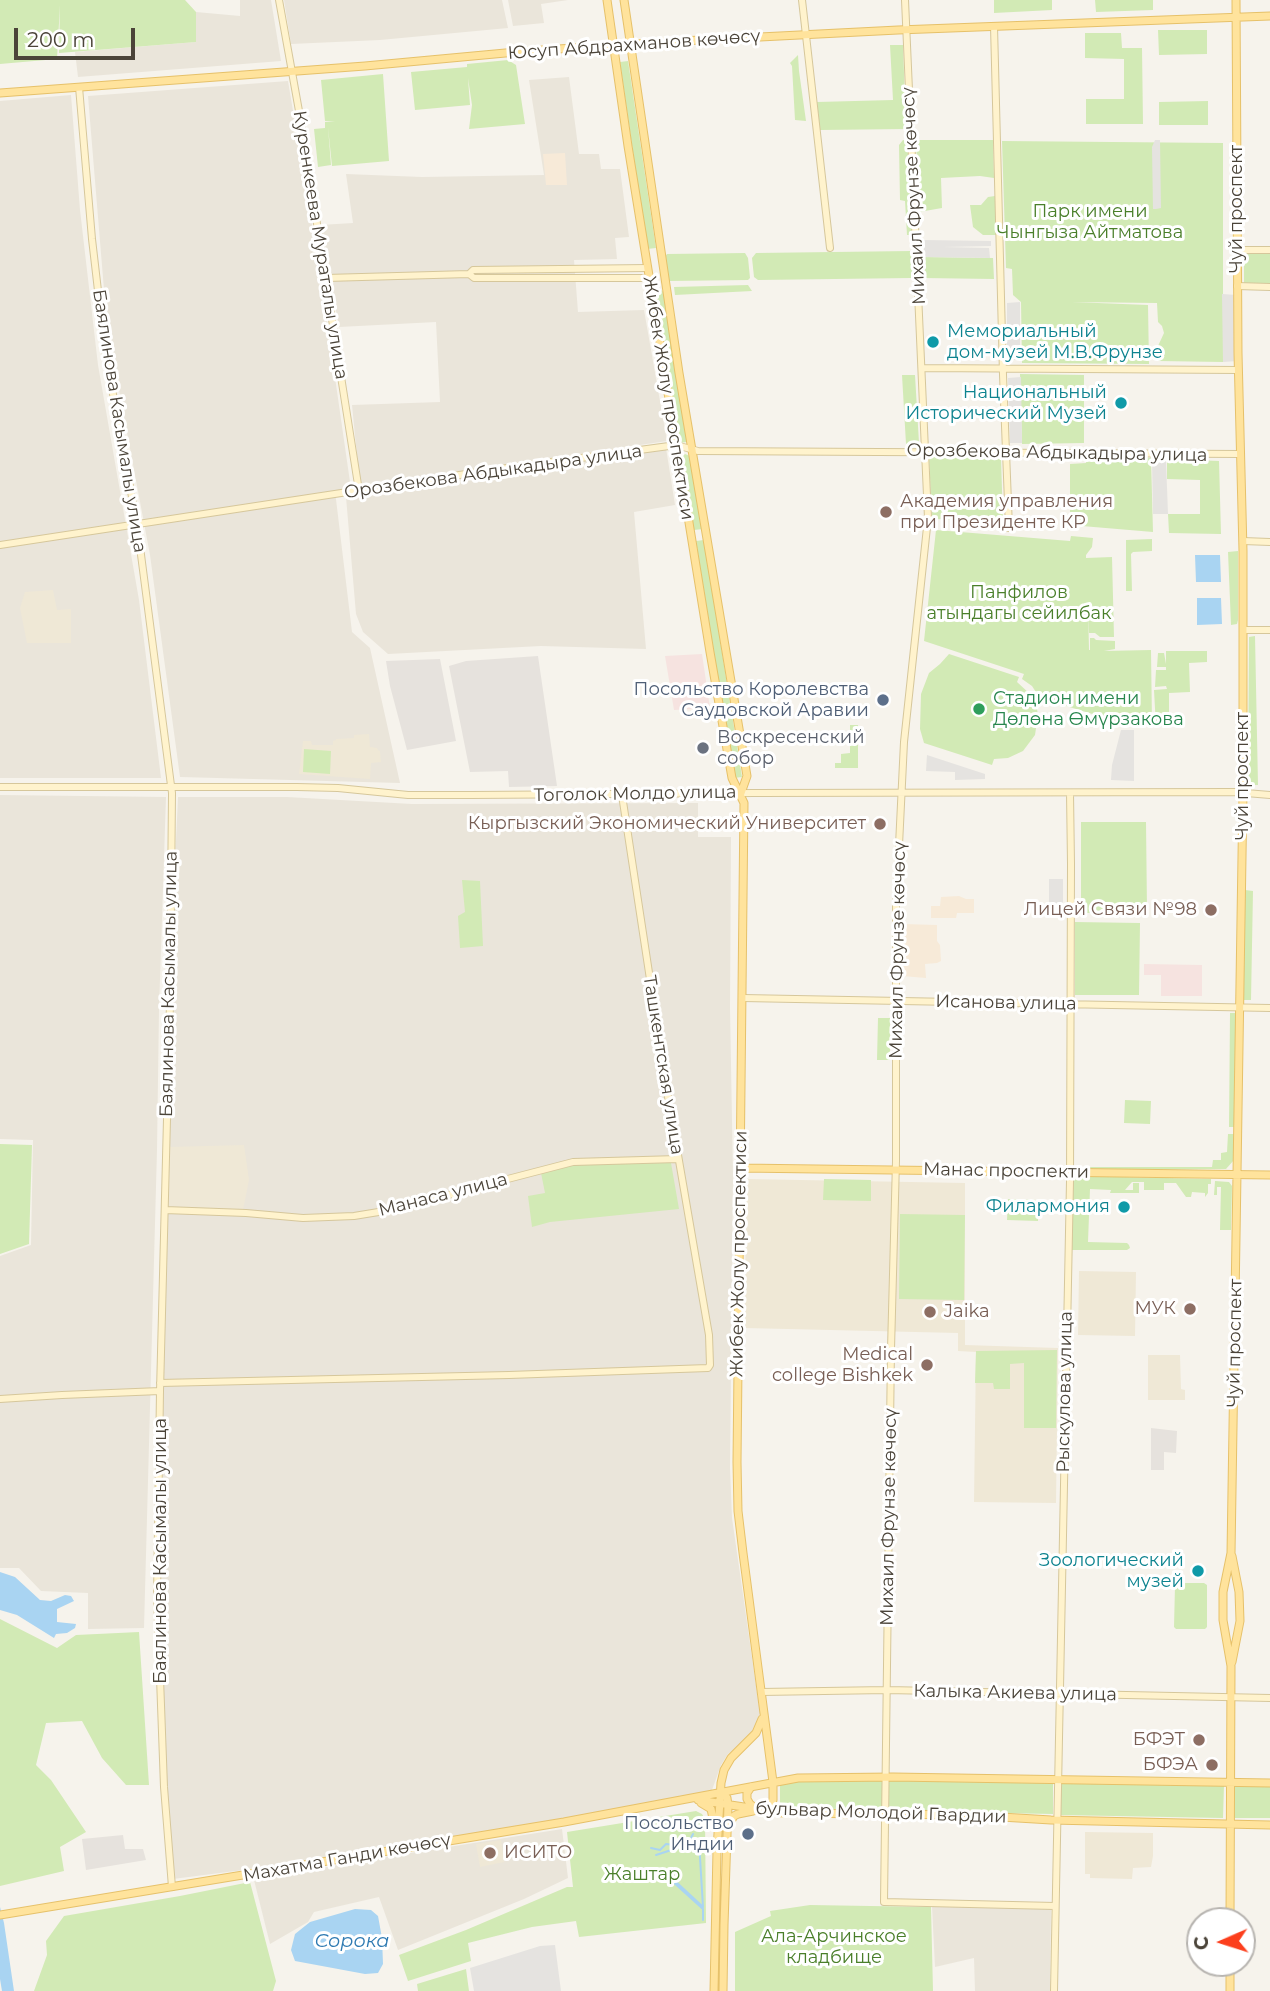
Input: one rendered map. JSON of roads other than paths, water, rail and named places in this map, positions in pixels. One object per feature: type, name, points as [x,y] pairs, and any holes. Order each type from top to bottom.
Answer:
[{"type":"main road","name":"Жибек Жолу проспектиси","points":[[607,0],[649,278],[732,775],[744,803],[738,1511],[773,1782]]},
{"type":"main road","name":"Жибек Жолу проспектиси","points":[[624,0],[691,449],[747,776],[741,793]]},
{"type":"main road","name":"Чуй проспект","points":[[1231,1666],[1223,1620],[1223,1592],[1231,1553],[1243,793],[1243,541],[1238,370],[1236,0]]},
{"type":"main road","name":"Юсуп Абдрахманов көчөсү","points":[[0,93],[614,45],[805,34],[1270,16]]},
{"type":"main road","name":"Манас проспекти","points":[[741,1168],[1270,1175]]},
{"type":"main road","name":"Чуй проспект","points":[[1230,1907],[1231,1666],[1240,1621],[1239,1592],[1231,1553]]},
{"type":"main road","points":[[714,1991],[721,1780],[731,1758],[756,1733],[763,1714]]},
{"type":"main road","name":"бульвар Молодой Гвардии","points":[[693,1799],[773,1782],[817,1777],[1270,1783]]},
{"type":"main road","points":[[727,1828],[734,1816],[770,1805],[773,1800],[773,1782]]},
{"type":"main road","points":[[752,1786],[747,1793],[747,1799],[758,1810]]},
{"type":"main road","points":[[721,1793],[727,1798],[728,1805],[723,1991]]},
{"type":"main road","name":"Махатма Ганди көчөсү","points":[[4,1914],[693,1799]]},
{"type":"main road","name":"бульвар Молодой Гвардии","points":[[693,1799],[800,1814],[968,1815],[1270,1825]]},
{"type":"main road","points":[[683,1801],[705,1804],[710,1809],[717,1841]]},
{"type":"street","name":"Куренкеева Мураталы улица","points":[[279,0],[359,491]]},
{"type":"street","points":[[802,0],[830,248]]},
{"type":"street","name":"Михаил Фрунзе көчөсү","points":[[905,0],[926,451],[927,533],[905,733],[896,921],[896,1169],[884,1902],[1055,1906]]},
{"type":"street","points":[[993,26],[1009,528]]},
{"type":"street","name":"Баялинова Касымалы улица","points":[[79,87],[105,354],[137,524],[171,787],[170,1002],[157,1596],[164,1787],[172,1887]]},
{"type":"street","points":[[1237,250],[1270,250]]},
{"type":"street","points":[[469,274],[473,270],[648,268]]},
{"type":"street","points":[[326,278],[469,274],[474,278],[649,278]]},
{"type":"street","points":[[1237,286],[1270,287]]},
{"type":"street","points":[[922,368],[1238,370]]},
{"type":"street","name":"Орозбекова Абдыкадыра улица","points":[[0,545],[492,470],[676,445],[698,451],[1240,454]]},
{"type":"street","points":[[1243,541],[1270,542]]},
{"type":"street","points":[[1243,630],[1270,630]]},
{"type":"street","name":"Тоголок Молдо улица","points":[[0,787],[338,788],[408,795],[1270,794]]},
{"type":"street","name":"Рыскулова улица","points":[[1054,1991],[1069,1172],[1070,793]]},
{"type":"street","name":"Ташкентская улица","points":[[160,1387],[282,1379],[708,1368],[711,1363],[709,1335],[678,1159],[622,795]]},
{"type":"street","name":"Исанова улица","points":[[743,998],[1270,1008]]},
{"type":"street","name":"Манаса улица","points":[[165,1210],[303,1218],[354,1216],[403,1208],[573,1162],[678,1159]]},
{"type":"street","points":[[0,1399],[160,1387]]},
{"type":"street","name":"Калыка Акиева улица","points":[[761,1692],[887,1690],[1270,1698]]},
{"type":"water","points":[[1195,555],[1220,555],[1221,582],[1196,582]]},
{"type":"water","points":[[1197,598],[1221,598],[1222,624],[1197,625]]},
{"type":"water","points":[[0,1572],[15,1577],[40,1600],[51,1601],[65,1595],[71,1596],[74,1601],[57,1609],[57,1622],[76,1624],[75,1628],[67,1633],[56,1634],[54,1638],[17,1615],[0,1610]]},
{"type":"water","points":[[0,1907],[14,1991],[2,1991],[0,1979]]},
{"type":"water","name":"Сорока","points":[[355,1909],[371,1910],[378,1916],[383,1964],[378,1973],[365,1974],[295,1961],[291,1950],[295,1934],[310,1922]]},
{"type":"waterway","points":[[651,1848],[660,1850],[666,1844],[675,1845],[681,1839],[690,1840],[693,1834]]},
{"type":"waterway","points":[[656,1855],[699,1841],[703,1907]]},
{"type":"waterway","points":[[662,1869],[702,1906]]},
{"type":"waterway","points":[[661,1871],[703,1909],[703,1920]]},
{"type":"place","name":"Мемориальный дом-музей М.В.Фрунзе","points":[[933,342]]},
{"type":"place","name":"Национальный Исторический Музей","points":[[1121,403]]},
{"type":"place","name":"Академия управления при Президенте КР","points":[[886,512]]},
{"type":"place","name":"Посольство Королевства Саудовской Аравии","points":[[883,700]]},
{"type":"place","name":"Стадион имени Дөлөна Өмүрзакова","points":[[979,709]]},
{"type":"place","name":"Воскресенский собор","points":[[703,748]]},
{"type":"place","name":"Кыргызский Экономический Университет","points":[[880,824]]},
{"type":"place","name":"Лицей Связи №98","points":[[1211,910]]},
{"type":"place","name":"Филармония","points":[[1124,1207]]},
{"type":"place","name":"МУК","points":[[1190,1309]]},
{"type":"place","name":"Jaika","points":[[930,1312]]},
{"type":"place","name":"Medical college Bishkek","points":[[927,1365]]},
{"type":"place","name":"Зоологический музей","points":[[1198,1571]]},
{"type":"place","name":"БФЭТ","points":[[1199,1740]]},
{"type":"place","name":"БФЭА","points":[[1212,1765]]},
{"type":"place","name":"Посольство Индии","points":[[748,1834]]},
{"type":"place","name":"ИСИТО","points":[[490,1853]]},
{"type":"park label","name":"Парк имени Чынгыза Айтматова","points":[[1090,222]]},
{"type":"park label","name":"Панфилов атындагы сейилбак","points":[[1019,603]]},
{"type":"park label","name":"Жаштар","points":[[642,1875]]},
{"type":"park label","name":"Ала-Арчинское кладбище","points":[[834,1947]]}]
